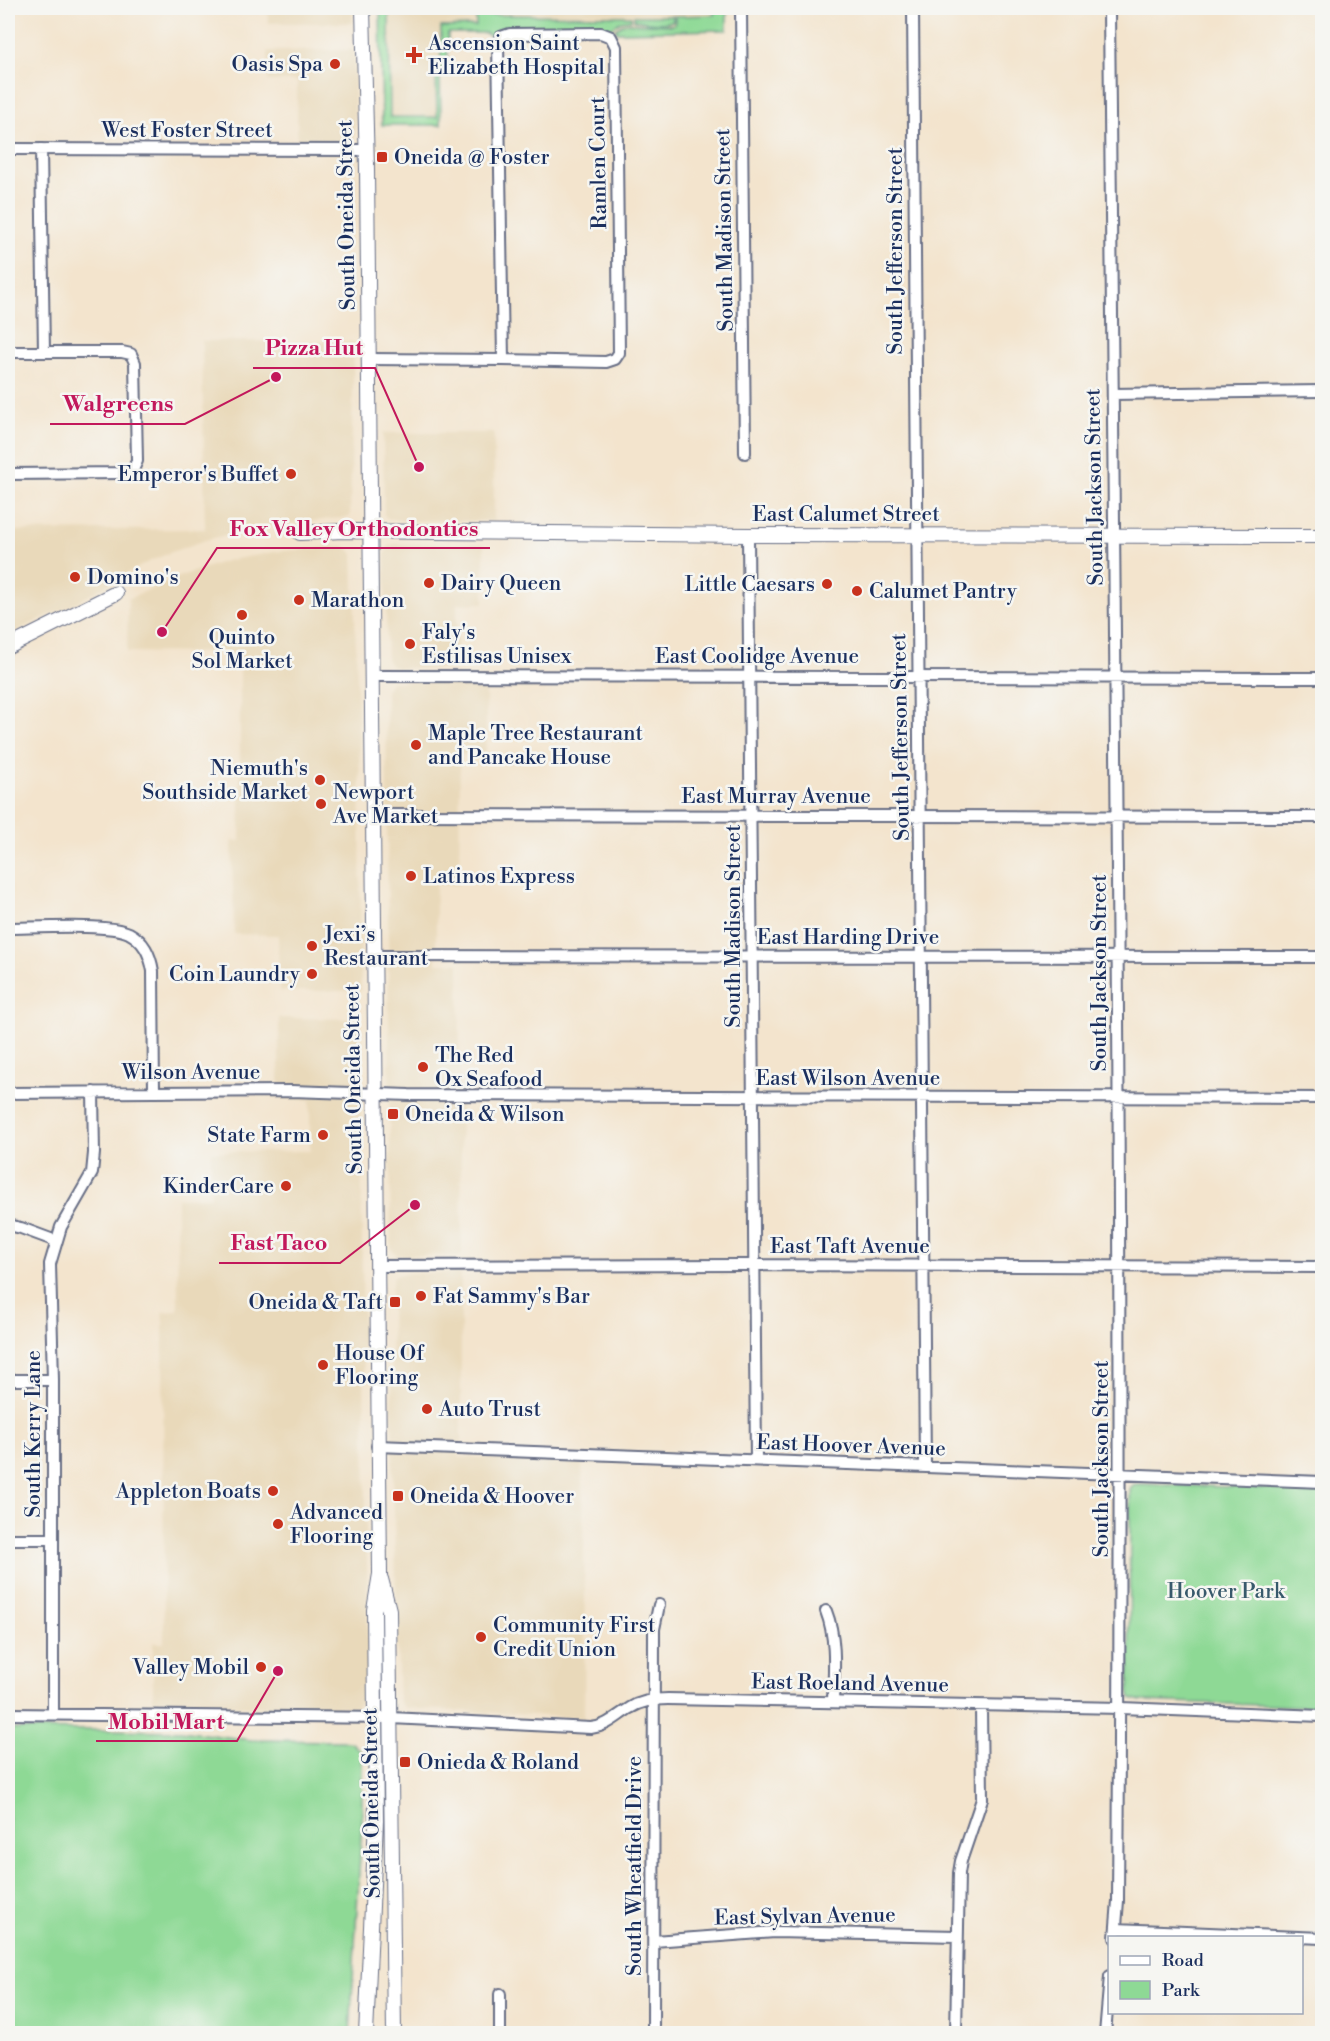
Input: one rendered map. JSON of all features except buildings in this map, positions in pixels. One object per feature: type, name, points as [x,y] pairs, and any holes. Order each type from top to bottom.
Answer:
[{"type":"main road","name":"South Oneida Street","points":[[363,8],[380,1574],[374,1610],[383,1718],[394,2034]]},
{"type":"main road","name":"East Calumet Street","points":[[300,533],[1323,536]]},
{"type":"main road","points":[[8,647],[116,593]]},
{"type":"main road","name":"South Oneida Street","points":[[366,2034],[383,1718]]},
{"type":"street","name":"South Madison Street","points":[[741,8],[745,453]]},
{"type":"street","name":"South Jefferson Street","points":[[913,8],[925,1467]]},
{"type":"street","name":"South Jackson Street","points":[[1109,8],[1121,1475],[1116,1933]]},
{"type":"street","name":"Ramlen Court","points":[[368,359],[606,362],[615,359],[619,353],[616,47],[614,40],[605,34],[510,34],[501,37],[498,42],[502,360]]},
{"type":"street","name":"West Foster Street","points":[[8,149],[366,150]]},
{"type":"street","points":[[41,149],[44,352]]},
{"type":"street","points":[[8,352],[123,352],[131,354],[135,363],[136,466],[133,470],[124,473],[8,474]]},
{"type":"street","points":[[1113,394],[1323,391]]},
{"type":"street","name":"South Madison Street","points":[[748,535],[756,1460]]},
{"type":"street","name":"East Coolidge Avenue","points":[[372,676],[1323,678]]},
{"type":"street","name":"East Murray Avenue","points":[[373,815],[1323,817]]},
{"type":"street","points":[[8,928],[109,928],[127,932],[141,942],[150,958],[153,971],[154,1092]]},
{"type":"street","name":"East Harding Drive","points":[[373,956],[1323,957]]},
{"type":"street","name":"Wilson Avenue","points":[[8,1093],[292,1091],[374,1094]]},
{"type":"street","name":"South Kerry Lane","points":[[52,1714],[51,1264],[56,1241],[65,1220],[92,1173],[93,1092]]},
{"type":"street","name":"East Wilson Avenue","points":[[374,1094],[1323,1098]]},
{"type":"street","points":[[8,1225],[56,1241]]},
{"type":"street","name":"East Taft Avenue","points":[[376,1266],[1323,1267]]},
{"type":"street","points":[[8,1380],[52,1380]]},
{"type":"street","name":"East Hoover Avenue","points":[[377,1446],[1323,1482]]},
{"type":"street","points":[[8,1539],[53,1539]]},
{"type":"street","name":"South Wheatfield Drive","points":[[653,2034],[654,1629],[659,1605]]},
{"type":"street","points":[[826,1611],[833,1637],[833,1701]]},
{"type":"street","name":"East Roeland Avenue","points":[[8,1714],[383,1718],[591,1728],[602,1726],[638,1704],[655,1699],[1120,1708],[1323,1716]]},
{"type":"street","points":[[956,2034],[960,1867],[982,1798],[981,1706]]},
{"type":"street","name":"East Sylvan Avenue","points":[[654,1941],[775,1932],[957,1936]]},
{"type":"street","points":[[1116,1933],[1240,1936]]},
{"type":"street","points":[[1303,1938],[1323,1938]]},
{"type":"street","points":[[500,1994],[500,2034]]},
{"type":"street","points":[[1105,2034],[1108,1999]]},
{"type":"shaded area","points":[[268,8],[353,8],[353,23],[268,23]]},
{"type":"shaded area","name":"Ascension Saint Elizabeth Hospital","points":[[380,8],[727,8],[727,30],[618,32],[607,26],[506,26],[495,31],[491,36],[485,33],[448,33],[447,74],[440,75],[441,125],[380,125]]},
{"type":"shaded area","points":[[354,50],[354,138],[348,141],[297,141],[297,81],[268,81],[268,51]]},
{"type":"shaded area","points":[[202,341],[354,342],[350,517],[265,526],[205,540],[148,562],[66,608],[8,634],[8,531],[205,529]]},
{"type":"shaded area","points":[[383,433],[494,433],[494,521],[402,521],[384,515]]},
{"type":"shaded area","points":[[394,544],[484,544],[484,603],[457,604],[457,668],[400,668],[390,665],[387,661],[385,555],[388,546]]},
{"type":"shaded area","points":[[343,546],[353,554],[360,776],[361,991],[279,991],[278,935],[234,934],[232,841],[240,841],[240,653],[127,652],[128,599],[181,576],[226,561],[274,552]]},
{"type":"shaded area","points":[[391,682],[486,682],[486,754],[460,754],[459,885],[436,885],[436,963],[459,963],[462,1256],[397,1255],[391,1248],[386,692]]},
{"type":"shaded area","points":[[279,1018],[361,1019],[362,1266],[369,1689],[365,1700],[355,1707],[153,1705],[153,1643],[164,1643],[163,1312],[178,1311],[177,1198],[211,1197],[211,1152],[310,1151],[310,1100],[279,1097]]},
{"type":"shaded area","points":[[411,1273],[461,1273],[461,1442],[459,1457],[582,1462],[585,1594],[584,1718],[405,1708],[399,1702],[391,1291],[393,1278]]},
{"type":"green space","points":[[380,8],[389,8],[390,117],[437,117],[436,75],[441,70],[441,27],[476,26],[476,8],[481,8],[481,15],[631,16],[631,20],[621,21],[612,28],[506,26],[495,31],[491,36],[485,33],[448,33],[447,74],[440,75],[441,125],[382,125]]},
{"type":"green space","points":[[714,8],[727,8],[727,30],[618,32],[615,30],[622,24],[628,23],[673,25],[675,16],[714,15]]},
{"type":"green space","points":[[634,16],[673,16],[673,21],[649,22],[634,20]]},
{"type":"green space","name":"Hoover Park","points":[[1132,1485],[1322,1490],[1322,1707],[1140,1701],[1131,1698],[1129,1691],[1130,1491]]},
{"type":"green space","points":[[8,1729],[181,1731],[251,1740],[352,1743],[362,1753],[362,1820],[350,2033],[8,2033]]},
{"type":"place","name":"Ascension Saint Elizabeth Hospital","points":[[414,55]]},
{"type":"place","name":"Oasis Spa","points":[[335,64]]},
{"type":"place","name":"Oneida @ Foster","points":[[382,157]]},
{"type":"place","name":"Walgreens","points":[[276,377]]},
{"type":"place","name":"Pizza Hut","points":[[419,467]]},
{"type":"place","name":"Emperor's Buffet","points":[[291,474]]},
{"type":"place","name":"Domino's","points":[[75,577]]},
{"type":"place","name":"Dairy Queen","points":[[429,583]]},
{"type":"place","name":"Little Caesars","points":[[827,584]]},
{"type":"place","name":"Calumet Pantry","points":[[857,591]]},
{"type":"place","name":"Marathon","points":[[299,600]]},
{"type":"place","name":"Quinto Sol Market","points":[[242,615]]},
{"type":"place","name":"Fox Valley Orthodontics","points":[[162,632]]},
{"type":"place","name":"Faly's Estilisas Unisex","points":[[410,644]]},
{"type":"place","name":"Maple Tree Restaurant and Pancake House","points":[[416,745]]},
{"type":"place","name":"Niemuth's Southside Market","points":[[320,780]]},
{"type":"place","name":"Newport Ave Market","points":[[321,804]]},
{"type":"place","name":"Latinos Express","points":[[411,876]]},
{"type":"place","name":"Jexi’s Restaurant","points":[[312,946]]},
{"type":"place","name":"Coin Laundry","points":[[312,974]]},
{"type":"place","name":"The Red Ox Seafood","points":[[423,1067]]},
{"type":"place","name":"Oneida & Wilson","points":[[393,1114]]},
{"type":"place","name":"State Farm","points":[[323,1135]]},
{"type":"place","name":"KinderCare","points":[[286,1186]]},
{"type":"place","name":"Fast Taco","points":[[415,1205]]},
{"type":"place","name":"Fat Sammy's Bar","points":[[421,1296]]},
{"type":"place","name":"Oneida & Taft","points":[[395,1302]]},
{"type":"place","name":"House Of Flooring","points":[[323,1365]]},
{"type":"place","name":"Auto Trust","points":[[427,1409]]},
{"type":"place","name":"Appleton Boats","points":[[273,1491]]},
{"type":"place","name":"Oneida & Hoover","points":[[398,1496]]},
{"type":"place","name":"Advanced Flooring","points":[[278,1524]]},
{"type":"place","name":"Community First Credit Union","points":[[481,1637]]},
{"type":"place","name":"Valley Mobil","points":[[261,1667]]},
{"type":"place","name":"Mobil Mart","points":[[278,1671]]},
{"type":"place","name":"Onieda & Roland","points":[[405,1762]]}]
